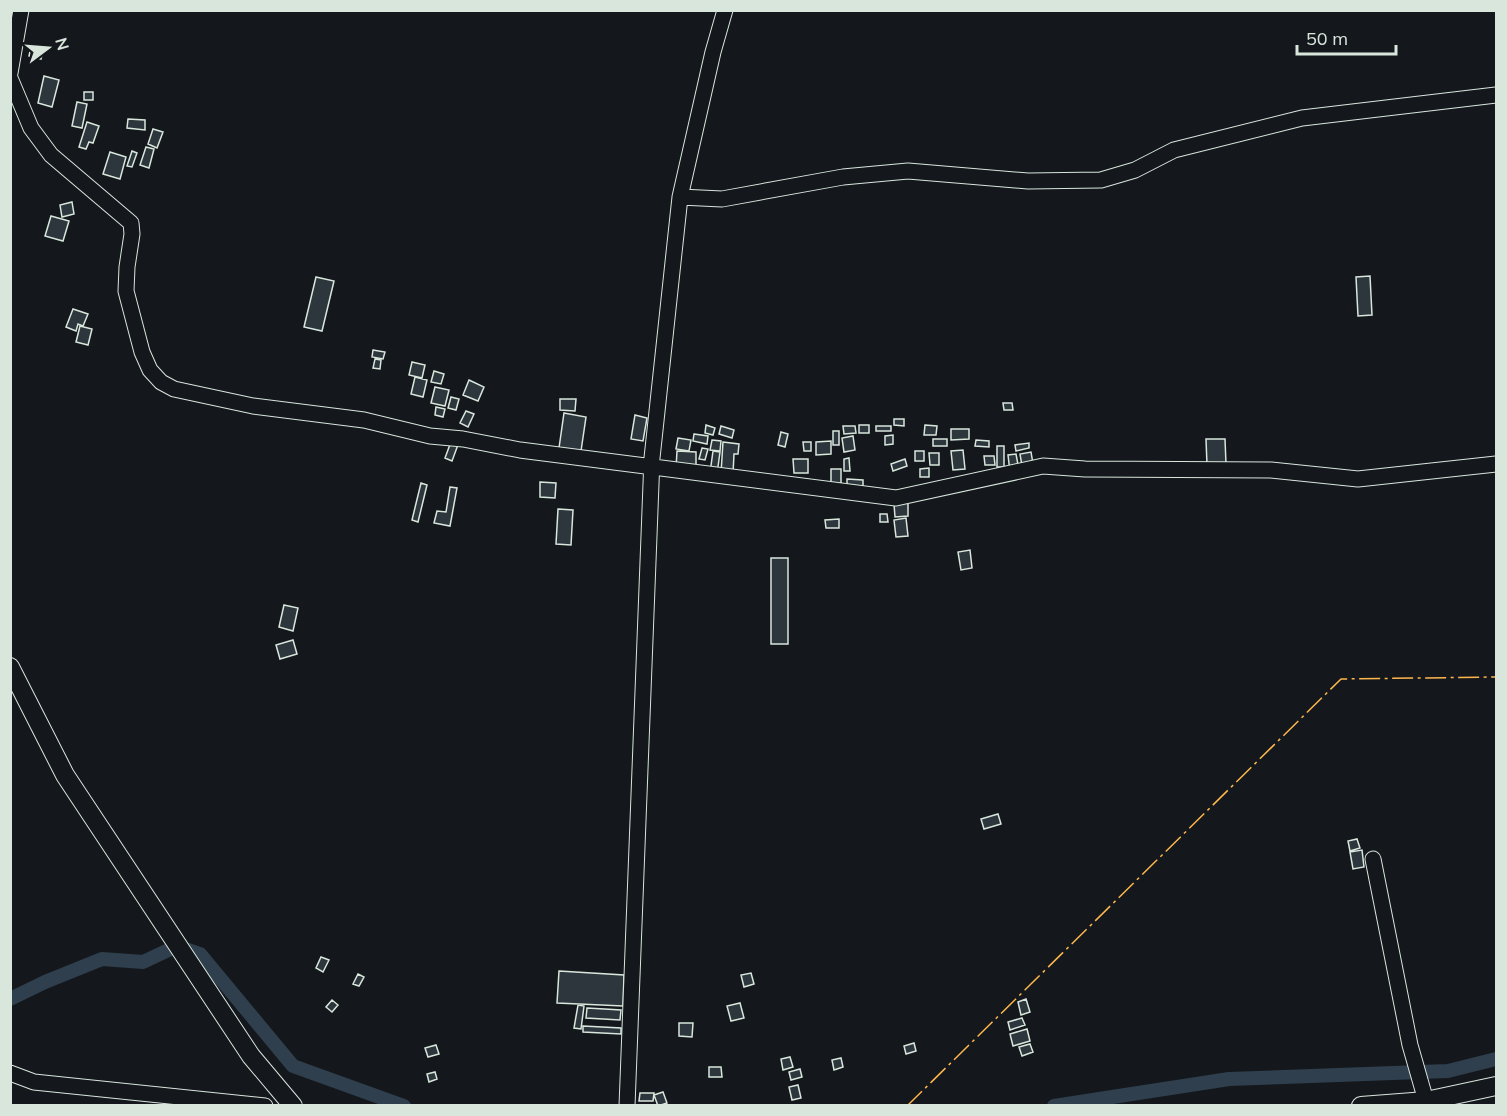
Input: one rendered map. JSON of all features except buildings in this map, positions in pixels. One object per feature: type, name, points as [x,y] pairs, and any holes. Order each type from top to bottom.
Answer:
[{"type":"main road","points":[[10,667],[65,775],[251,1056],[293,1106]]},
{"type":"main road","points":[[1361,1106],[1426,1101],[1497,1086]]},
{"type":"street","points":[[21,10],[10,75],[31,128],[51,155],[131,223],[132,234],[126,291],[142,352],[150,370],[161,382],[174,389],[253,406],[364,420],[430,436],[896,498],[1043,466],[1085,469],[1270,470],[1358,479],[1497,464]]},
{"type":"street","points":[[627,1106],[652,466],[680,197],[713,52],[725,10]]},
{"type":"street","points":[[680,197],[722,199],[843,177],[909,171],[1028,181],[1101,180],[1135,170],[1174,150],[1302,117],[1497,95]]},
{"type":"street","points":[[1373,859],[1410,1045],[1426,1101]]},
{"type":"street","points":[[10,1074],[33,1082],[265,1106]]},
{"type":"waterway","points":[[10,999],[102,959],[143,962],[177,946],[200,954],[293,1066],[404,1106]]},
{"type":"waterway","points":[[1054,1106],[1229,1079],[1448,1071],[1496,1059]]},
{"type":"power","points":[[907,1106],[1341,679],[1496,677]]}]
